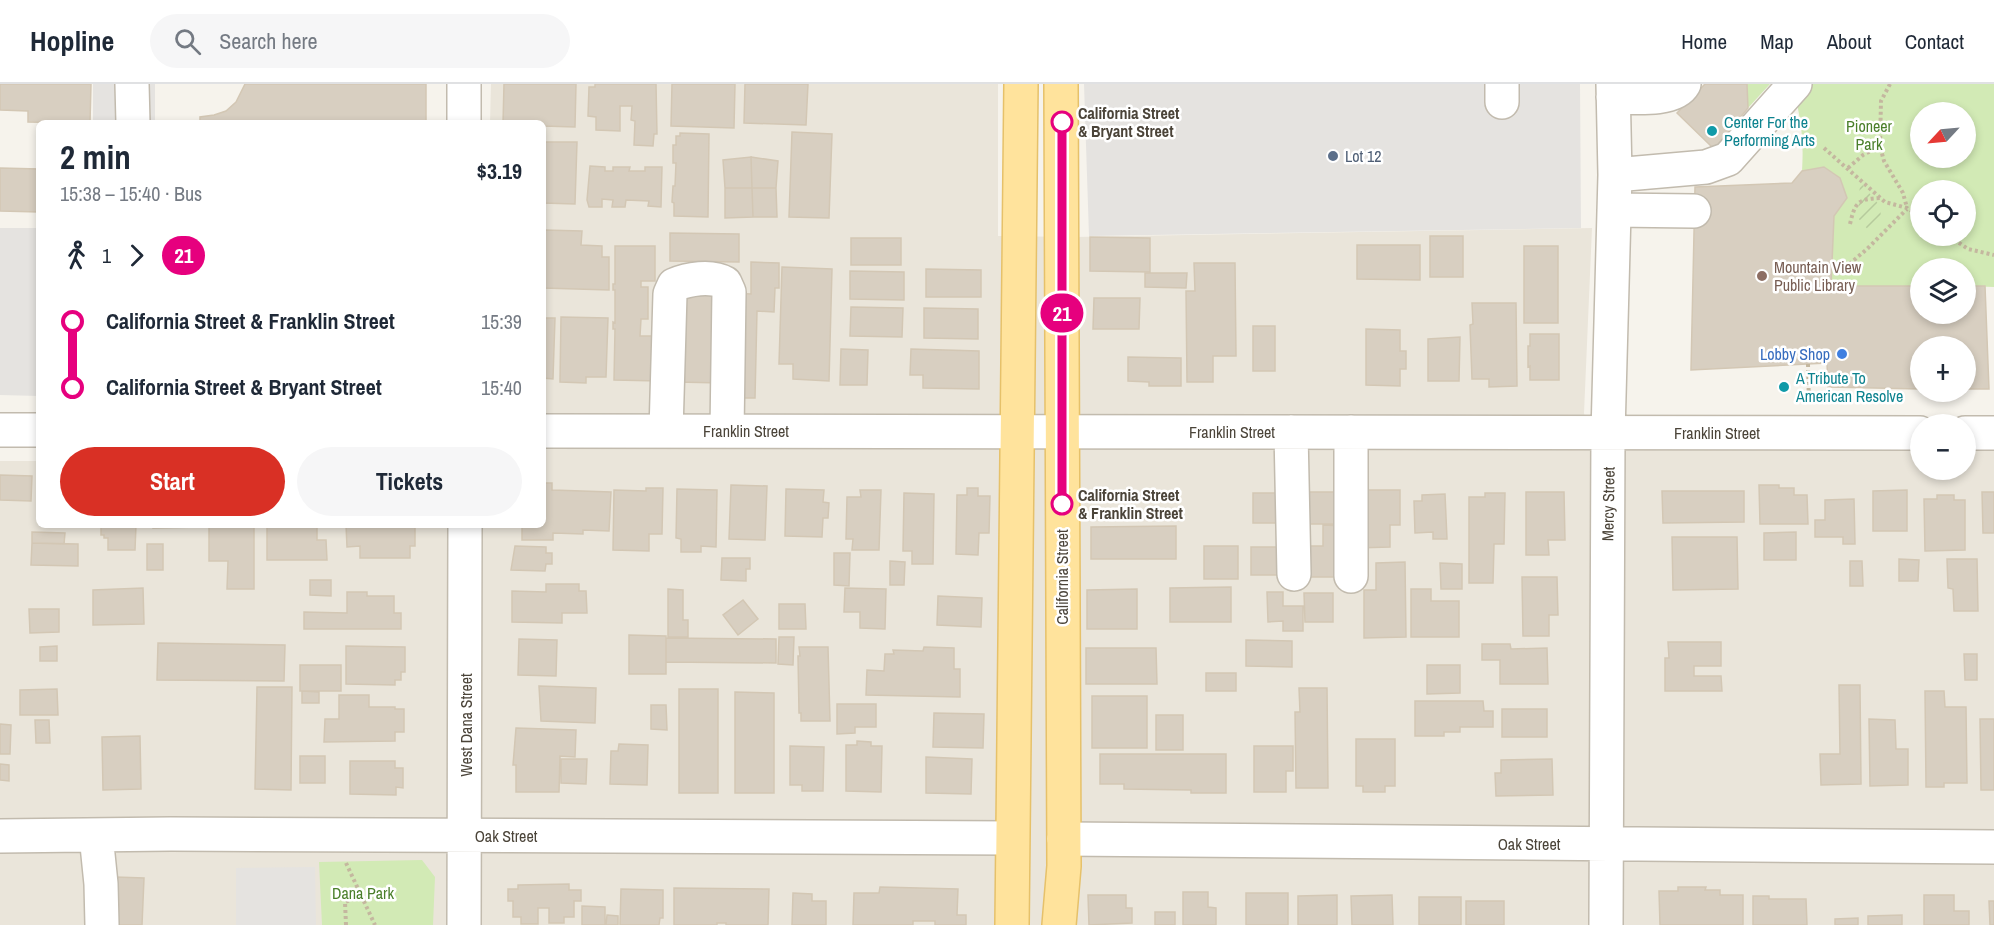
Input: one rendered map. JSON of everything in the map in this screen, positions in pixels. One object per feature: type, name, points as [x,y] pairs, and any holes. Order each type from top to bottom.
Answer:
[{"type":"main road","points":[[1012,925],[1011,838],[1021,84]]},
{"type":"main road","name":"California Street","points":[[1059,925],[1064,866],[1061,84]]},
{"type":"street","points":[[132,84],[133,120]]},
{"type":"street","points":[[464,84],[464,120]]},
{"type":"street","points":[[1613,91],[1661,97],[1681,89],[1684,84]]},
{"type":"street","points":[[1615,175],[1706,168],[1728,159],[1796,84]]},
{"type":"street","name":"Mercy Street","points":[[1606,925],[1608,433],[1615,175],[1613,91]]},
{"type":"street","points":[[1614,210],[1694,211]]},
{"type":"street","points":[[666,431],[670,294],[674,285],[683,281],[717,278],[726,283],[729,292],[728,431]]},
{"type":"street","points":[[0,430],[36,430]]},
{"type":"street","name":"Franklin Street","points":[[546,431],[1910,433]]},
{"type":"street","points":[[1291,432],[1294,574]]},
{"type":"street","points":[[1351,432],[1351,576]]},
{"type":"street","points":[[1976,433],[1994,433]]},
{"type":"street","name":"West Dana Street","points":[[464,925],[465,528]]},
{"type":"street","name":"Oak Street","points":[[0,836],[96,835],[172,821],[347,835],[1011,838]]},
{"type":"street","points":[[96,835],[102,925]]},
{"type":"street","name":"Oak Street","points":[[1064,839],[1994,847]]},
{"type":"path","points":[[1890,84],[1881,101],[1880,146],[1884,161],[1903,193],[1907,208]]},
{"type":"path","points":[[1848,168],[1863,155],[1880,146]]},
{"type":"path","points":[[1824,148],[1885,202],[1910,210]]},
{"type":"path","points":[[1850,224],[1854,207],[1861,200],[1881,198]]},
{"type":"path","points":[[1832,266],[1847,266],[1868,249],[1907,208]]},
{"type":"path","points":[[1964,246],[1994,255]]},
{"type":"path","points":[[1808,364],[1810,433]]},
{"type":"path","points":[[347,835],[346,866],[375,925]]},
{"type":"path","points":[[346,925],[345,902],[360,896]]},
{"type":"shaded area","points":[[93,84],[155,84],[155,120],[93,120]]},
{"type":"shaded area","points":[[491,84],[998,84],[998,236],[1074,237],[1592,228],[1584,413],[1586,423],[1910,428],[1910,480],[1976,480],[1976,428],[1994,429],[1994,925],[0,925],[0,461],[36,461],[36,528],[546,528],[546,120],[490,120]]},
{"type":"shaded area","name":"Lot 12","points":[[1084,84],[1580,84],[1581,228],[1089,236]]},
{"type":"shaded area","points":[[0,228],[36,228],[36,396],[0,395]]},
{"type":"shaded area","points":[[315,867],[316,925],[236,925],[236,868]]},
{"type":"green space","points":[[1747,84],[1770,84],[1748,108]]},
{"type":"green space","name":"Pioneer Park","points":[[1789,84],[1994,84],[1994,287],[1976,286],[1976,258],[1910,258],[1910,286],[1831,286],[1834,216],[1847,198],[1840,178],[1824,167],[1802,171],[1803,148],[1793,87]]},
{"type":"green space","points":[[1860,182],[1880,206],[1881,218],[1870,232],[1858,218]]},
{"type":"green space","name":"Dana Park","points":[[422,860],[435,877],[433,925],[322,925],[319,862]]},
{"type":"building","points":[[0,84],[91,84],[90,120],[28,122],[28,111],[0,110]]},
{"type":"building","points":[[245,84],[426,84],[426,120],[200,120],[200,117],[226,111],[236,102]]},
{"type":"building","points":[[504,84],[576,84],[575,127],[546,126],[546,120],[503,120]]},
{"type":"building","points":[[595,84],[656,84],[657,134],[654,134],[653,146],[634,145],[635,121],[631,120],[632,106],[620,106],[620,131],[596,130],[596,117],[588,116],[589,87],[595,87]]},
{"type":"building","points":[[672,84],[735,84],[734,128],[671,126]]},
{"type":"building","points":[[745,84],[808,84],[806,125],[744,123]]},
{"type":"building","name":"Center For the Performing Arts","points":[[1705,84],[1747,84],[1748,108],[1714,149],[1677,113]]},
{"type":"building","points":[[792,132],[832,134],[829,218],[789,217]]},
{"type":"building","points":[[680,133],[709,134],[708,217],[674,216],[674,203],[672,202],[676,163],[673,163],[673,145],[676,145],[676,136],[680,136]]},
{"type":"building","points":[[546,142],[577,142],[575,204],[546,203]]},
{"type":"building","points":[[751,157],[752,188],[725,188],[723,160]]},
{"type":"building","points":[[751,157],[778,161],[776,188],[752,188]]},
{"type":"building","points":[[590,166],[605,167],[605,171],[613,171],[613,167],[630,167],[629,171],[645,171],[645,167],[662,167],[661,207],[648,206],[649,201],[626,200],[625,207],[612,207],[613,200],[602,199],[602,207],[589,207],[587,200]]},
{"type":"building","name":"Mountain View Public Library","points":[[1824,167],[1840,178],[1847,198],[1834,216],[1831,286],[1910,286],[1910,324],[1976,324],[1976,286],[1985,286],[1989,389],[1976,389],[1976,336],[1910,336],[1910,389],[1828,387],[1827,363],[1691,370],[1695,187],[1792,183],[1802,171]]},
{"type":"building","points":[[0,168],[36,169],[36,212],[0,211]]},
{"type":"building","points":[[725,188],[752,188],[753,217],[725,218]]},
{"type":"building","points":[[752,188],[776,188],[777,217],[753,217]]},
{"type":"building","points":[[546,230],[582,231],[581,245],[602,246],[602,257],[609,257],[609,290],[546,288]]},
{"type":"building","points":[[670,233],[739,234],[739,262],[670,261]]},
{"type":"building","points":[[1430,236],[1463,236],[1463,277],[1430,277]]},
{"type":"building","points":[[1090,237],[1150,238],[1150,272],[1090,271]]},
{"type":"building","points":[[851,238],[901,238],[901,265],[851,265]]},
{"type":"building","points":[[1357,245],[1420,245],[1420,280],[1357,279]]},
{"type":"building","points":[[615,246],[655,246],[655,281],[641,281],[641,287],[648,287],[648,319],[641,319],[640,336],[659,336],[659,381],[614,380]]},
{"type":"building","points":[[1524,246],[1558,246],[1558,323],[1524,323]]},
{"type":"building","points":[[751,262],[779,263],[779,288],[775,288],[774,312],[757,311],[755,398],[732,398],[733,293],[751,294]]},
{"type":"building","points":[[1194,263],[1235,263],[1236,356],[1213,356],[1213,382],[1187,382],[1186,291],[1195,291]]},
{"type":"building","points":[[782,267],[832,269],[829,381],[793,379],[793,364],[779,364]]},
{"type":"building","points":[[926,269],[981,270],[981,297],[926,297]]},
{"type":"building","points":[[850,271],[904,272],[904,300],[850,299]]},
{"type":"building","points":[[1145,273],[1187,273],[1186,288],[1145,287]]},
{"type":"building","points":[[680,291],[724,293],[722,383],[677,382]]},
{"type":"building","points":[[1094,298],[1140,298],[1139,329],[1093,329]]},
{"type":"building","points":[[1472,303],[1516,303],[1517,386],[1489,387],[1489,379],[1472,379],[1470,325],[1473,324]]},
{"type":"building","points":[[851,307],[903,308],[902,337],[850,336]]},
{"type":"building","points":[[924,308],[978,309],[978,339],[924,338]]},
{"type":"building","points":[[561,317],[608,318],[606,377],[586,377],[586,383],[560,382]]},
{"type":"building","points":[[546,318],[555,318],[553,379],[546,378]]},
{"type":"building","points":[[1253,326],[1275,326],[1275,371],[1253,371]]},
{"type":"building","points":[[1366,329],[1400,330],[1400,351],[1406,351],[1406,369],[1400,369],[1400,386],[1366,385]]},
{"type":"building","points":[[1530,334],[1559,334],[1559,380],[1530,380],[1528,346],[1530,346]]},
{"type":"building","points":[[1460,337],[1459,381],[1428,381],[1428,339]]},
{"type":"building","points":[[841,349],[868,350],[867,385],[840,385]]},
{"type":"building","points":[[911,349],[979,351],[979,389],[923,388],[923,375],[910,375]]},
{"type":"building","points":[[1128,357],[1181,358],[1181,386],[1149,386],[1149,382],[1128,381]]},
{"type":"building","points":[[0,475],[32,476],[31,501],[0,500]]},
{"type":"building","points":[[546,483],[552,483],[552,490],[611,492],[609,531],[583,530],[583,534],[553,533],[553,540],[522,540],[522,528],[546,528]]},
{"type":"building","points":[[731,485],[767,486],[765,540],[729,539]]},
{"type":"building","points":[[1759,485],[1794,488],[1794,495],[1807,495],[1808,524],[1760,524]]},
{"type":"building","points":[[646,488],[663,488],[662,534],[649,534],[649,551],[613,550],[614,490],[646,491]]},
{"type":"building","points":[[967,488],[978,488],[978,496],[990,496],[989,533],[979,533],[978,555],[956,554],[957,495],[967,495]]},
{"type":"building","points":[[677,489],[717,490],[716,547],[701,546],[701,552],[681,552],[681,539],[676,538]]},
{"type":"building","points":[[786,489],[824,490],[823,502],[829,503],[828,518],[823,518],[822,537],[785,536]]},
{"type":"building","points":[[860,490],[881,490],[879,550],[852,550],[853,539],[846,539],[847,497],[861,497]]},
{"type":"building","points":[[1356,490],[1400,490],[1400,525],[1390,525],[1390,547],[1356,548]]},
{"type":"building","points":[[1907,490],[1907,531],[1873,531],[1873,491]]},
{"type":"building","points":[[1662,491],[1744,491],[1744,522],[1663,523]]},
{"type":"building","points":[[1308,492],[1337,492],[1345,524],[1310,524]]},
{"type":"building","points":[[1526,492],[1564,492],[1565,540],[1548,540],[1549,555],[1526,555]]},
{"type":"building","points":[[1982,492],[1994,492],[1994,533],[1983,533]]},
{"type":"building","points":[[904,493],[934,494],[933,564],[912,564],[912,551],[903,551]]},
{"type":"building","points":[[1253,493],[1280,493],[1281,523],[1253,523]]},
{"type":"building","points":[[1485,493],[1505,493],[1504,544],[1494,544],[1493,583],[1469,583],[1469,497],[1485,497]]},
{"type":"building","points":[[1445,494],[1447,539],[1433,539],[1433,532],[1415,533],[1414,501],[1422,501],[1422,495]]},
{"type":"building","points":[[1937,495],[1954,495],[1954,500],[1965,500],[1965,550],[1925,551],[1924,499],[1937,499]]},
{"type":"building","points":[[1854,499],[1855,544],[1843,544],[1843,537],[1815,537],[1815,520],[1825,520],[1825,500]]},
{"type":"building","points":[[1323,525],[1344,526],[1336,577],[1309,577],[1308,546],[1323,546]]},
{"type":"building","points":[[1176,526],[1176,559],[1091,559],[1091,527]]},
{"type":"building","points":[[101,528],[136,528],[135,550],[108,550],[108,538],[101,535]]},
{"type":"building","points":[[209,528],[254,528],[254,589],[227,589],[228,561],[209,561]]},
{"type":"building","points":[[267,528],[317,528],[317,540],[326,540],[327,560],[267,560]]},
{"type":"building","points":[[346,528],[415,528],[415,546],[410,546],[410,558],[360,558],[360,546],[347,547]]},
{"type":"building","points":[[32,532],[65,533],[64,544],[32,543]]},
{"type":"building","points":[[1796,532],[1796,560],[1764,560],[1764,533]]},
{"type":"building","points":[[1672,537],[1737,537],[1738,589],[1673,590]]},
{"type":"building","points":[[32,543],[78,544],[78,566],[31,565]]},
{"type":"building","points":[[147,544],[163,544],[163,570],[147,570]]},
{"type":"building","points":[[515,546],[546,547],[546,553],[552,553],[552,564],[546,564],[545,571],[511,570]]},
{"type":"building","points":[[1204,546],[1238,546],[1238,579],[1204,579]]},
{"type":"building","points":[[1251,547],[1281,547],[1281,575],[1251,575]]},
{"type":"building","points":[[834,553],[850,553],[849,586],[834,585]]},
{"type":"building","points":[[722,558],[750,558],[750,569],[746,569],[746,581],[721,580]]},
{"type":"building","points":[[1899,559],[1919,560],[1918,581],[1899,581]]},
{"type":"building","points":[[1947,559],[1977,559],[1978,611],[1954,611],[1953,589],[1948,588]]},
{"type":"building","points":[[890,561],[905,562],[904,585],[890,585]]},
{"type":"building","points":[[1850,561],[1862,561],[1863,586],[1850,586]]},
{"type":"building","points":[[1405,562],[1406,637],[1364,638],[1364,590],[1376,590],[1376,563]]},
{"type":"building","points":[[1440,563],[1462,564],[1462,589],[1441,589]]},
{"type":"building","points":[[1522,577],[1557,577],[1558,615],[1549,615],[1549,636],[1523,636]]},
{"type":"building","points":[[310,580],[331,580],[331,596],[310,595]]},
{"type":"building","points":[[546,584],[579,584],[579,591],[586,591],[587,613],[562,613],[562,623],[512,622],[512,591],[546,592]]},
{"type":"building","points":[[1231,587],[1231,622],[1170,622],[1170,588]]},
{"type":"building","points":[[143,588],[144,624],[93,625],[93,590]]},
{"type":"building","points":[[845,588],[886,589],[885,629],[860,628],[860,612],[844,612]]},
{"type":"building","points":[[668,589],[683,590],[683,620],[688,620],[688,637],[668,637]]},
{"type":"building","points":[[1137,589],[1137,629],[1087,629],[1087,590]]},
{"type":"building","points":[[1411,589],[1431,589],[1431,601],[1459,601],[1459,637],[1411,637]]},
{"type":"building","points":[[347,592],[367,592],[367,596],[394,596],[394,613],[401,613],[401,629],[304,629],[304,612],[347,613]]},
{"type":"building","points":[[1267,592],[1283,592],[1283,606],[1303,606],[1303,631],[1283,631],[1283,621],[1268,622]]},
{"type":"building","points":[[1304,593],[1333,593],[1333,622],[1305,622]]},
{"type":"building","points":[[938,596],[982,598],[981,627],[937,625]]},
{"type":"building","points":[[743,600],[758,619],[738,635],[723,615]]},
{"type":"building","points":[[779,604],[805,604],[806,629],[779,629]]},
{"type":"building","points":[[29,609],[59,609],[59,632],[30,633]]},
{"type":"building","points":[[629,635],[666,636],[666,674],[629,674]]},
{"type":"building","points":[[779,637],[794,637],[793,665],[778,664]]},
{"type":"building","points":[[666,638],[776,639],[776,663],[666,662]]},
{"type":"building","points":[[519,639],[557,640],[556,676],[518,675]]},
{"type":"building","points":[[1246,640],[1292,641],[1292,667],[1246,666]]},
{"type":"building","points":[[1668,642],[1721,642],[1721,666],[1694,666],[1694,676],[1721,676],[1722,691],[1665,691],[1665,658],[1669,658]]},
{"type":"building","points":[[158,643],[285,645],[284,681],[157,680]]},
{"type":"building","points":[[1482,644],[1510,644],[1511,649],[1547,648],[1548,684],[1500,684],[1500,660],[1482,660]]},
{"type":"building","points":[[57,646],[57,661],[40,661],[40,647]]},
{"type":"building","points":[[346,646],[405,647],[405,672],[401,672],[401,680],[395,680],[395,685],[346,684]]},
{"type":"building","points":[[799,647],[828,647],[830,721],[801,721]]},
{"type":"building","points":[[924,647],[954,648],[954,669],[960,669],[960,697],[866,695],[867,670],[884,671],[885,654],[894,654],[893,650],[923,651]]},
{"type":"building","points":[[1086,648],[1156,648],[1157,684],[1086,684]]},
{"type":"building","points":[[1964,654],[1977,654],[1977,680],[1965,680]]},
{"type":"building","points":[[300,665],[341,665],[341,691],[300,691]]},
{"type":"building","points":[[1427,665],[1460,665],[1460,693],[1427,694]]},
{"type":"building","points":[[1206,673],[1236,673],[1236,691],[1206,691]]},
{"type":"building","points":[[1839,685],[1860,685],[1861,784],[1821,785],[1820,754],[1840,754]]},
{"type":"building","points":[[539,686],[596,688],[595,723],[541,721]]},
{"type":"building","points":[[257,687],[292,687],[291,790],[255,789]]},
{"type":"building","points":[[1299,688],[1327,688],[1328,788],[1296,788],[1295,712],[1300,712]]},
{"type":"building","points":[[57,689],[58,715],[20,715],[20,690]]},
{"type":"building","points":[[679,689],[718,689],[718,793],[679,793]]},
{"type":"building","points":[[302,691],[319,692],[319,703],[302,703]]},
{"type":"building","points":[[1925,691],[1944,691],[1945,707],[1966,707],[1967,783],[1944,783],[1944,787],[1926,787]]},
{"type":"building","points":[[735,692],[774,693],[774,793],[735,793]]},
{"type":"building","points":[[339,695],[369,695],[369,707],[404,709],[404,732],[395,732],[395,741],[324,742],[325,719],[339,719]]},
{"type":"building","points":[[1092,696],[1147,696],[1147,748],[1092,748]]},
{"type":"building","points":[[1415,701],[1483,701],[1484,711],[1493,711],[1493,727],[1460,727],[1460,732],[1444,732],[1444,736],[1415,736]]},
{"type":"building","points":[[837,704],[876,704],[876,727],[855,727],[855,733],[837,734]]},
{"type":"building","points":[[651,705],[666,705],[667,730],[651,729]]},
{"type":"building","points":[[1502,709],[1547,709],[1547,737],[1502,737]]},
{"type":"building","points":[[934,713],[984,714],[983,748],[933,747]]},
{"type":"building","points":[[1156,715],[1183,715],[1183,750],[1156,750]]},
{"type":"building","points":[[1869,719],[1895,720],[1896,749],[1908,749],[1908,785],[1870,786]]},
{"type":"building","points":[[1980,719],[1994,719],[1994,790],[1981,790]]},
{"type":"building","points":[[35,720],[49,720],[50,743],[36,743]]},
{"type":"building","points":[[0,724],[11,725],[10,754],[0,754]]},
{"type":"building","points":[[516,728],[576,730],[575,757],[560,756],[559,792],[516,792],[516,765],[513,765]]},
{"type":"building","points":[[140,736],[141,789],[103,790],[102,737]]},
{"type":"building","points":[[1356,739],[1395,739],[1395,786],[1385,786],[1385,792],[1363,792],[1363,786],[1356,786]]},
{"type":"building","points":[[857,741],[871,742],[871,746],[882,746],[881,792],[846,791],[846,745],[857,745]]},
{"type":"building","points":[[619,744],[648,745],[647,785],[610,784],[611,751],[618,751]]},
{"type":"building","points":[[790,746],[824,747],[823,791],[802,791],[802,785],[790,785]]},
{"type":"building","points":[[1254,746],[1293,746],[1293,771],[1286,771],[1286,792],[1254,792]]},
{"type":"building","points":[[1100,754],[1226,754],[1226,793],[1124,789],[1124,784],[1100,784]]},
{"type":"building","points":[[300,756],[325,756],[325,783],[300,783]]},
{"type":"building","points":[[926,757],[972,759],[971,794],[926,793]]},
{"type":"building","points":[[561,759],[587,759],[586,784],[561,783]]},
{"type":"building","points":[[1552,759],[1553,795],[1496,796],[1495,773],[1501,773],[1501,760]]},
{"type":"building","points":[[350,761],[395,761],[395,768],[403,768],[403,788],[396,787],[396,795],[350,794]]},
{"type":"building","points":[[0,764],[9,765],[9,781],[0,780]]},
{"type":"building","points":[[115,877],[144,878],[142,925],[114,925]]},
{"type":"building","points":[[569,884],[569,890],[581,890],[581,901],[574,901],[574,917],[564,917],[564,923],[549,923],[549,908],[538,908],[538,924],[521,924],[521,917],[513,917],[513,901],[508,901],[508,889],[518,889],[518,885]]},
{"type":"building","points":[[880,887],[958,889],[957,915],[966,915],[966,925],[935,925],[935,921],[913,921],[913,925],[853,925],[854,893],[879,893]]},
{"type":"building","points":[[1678,887],[1706,887],[1705,890],[1720,890],[1720,895],[1743,895],[1743,925],[1660,925],[1659,891],[1678,891]]},
{"type":"building","points":[[674,888],[769,889],[768,925],[717,923],[717,925],[674,925]]},
{"type":"building","points":[[621,889],[663,890],[663,918],[660,918],[659,925],[620,925]]},
{"type":"building","points":[[1183,892],[1208,892],[1208,907],[1216,908],[1216,925],[1183,925]]},
{"type":"building","points":[[793,893],[812,894],[812,901],[826,901],[826,925],[792,925]]},
{"type":"building","points":[[1246,893],[1288,893],[1288,925],[1246,925]]},
{"type":"building","points":[[1088,895],[1126,895],[1126,908],[1132,908],[1132,923],[1089,925]]},
{"type":"building","points":[[1337,895],[1337,925],[1298,925],[1298,896]]},
{"type":"building","points":[[1392,895],[1393,925],[1352,925],[1351,896]]},
{"type":"building","points":[[1924,895],[1954,895],[1954,911],[1969,911],[1969,925],[1924,925]]},
{"type":"building","points":[[1753,896],[1769,896],[1769,899],[1806,899],[1807,925],[1753,925]]},
{"type":"building","points":[[1419,897],[1461,897],[1461,925],[1419,925]]},
{"type":"building","points":[[1466,901],[1504,901],[1504,925],[1466,925]]},
{"type":"building","points":[[1989,901],[1994,901],[1994,925],[1990,925]]},
{"type":"building","points":[[582,906],[605,907],[605,925],[582,925]]},
{"type":"building","points":[[1155,912],[1175,912],[1175,925],[1155,925]]},
{"type":"building","points":[[607,915],[618,916],[618,925],[606,925]]},
{"type":"building","points":[[1902,915],[1902,925],[1868,925],[1868,916]]},
{"type":"building","points":[[1858,918],[1858,925],[1835,925],[1835,919]]},
{"type":"bus line","name":"21","points":[[1062,122],[1062,504]]},
{"type":"place","name":"California Street & Bryant Street","points":[[1062,122]]},
{"type":"place","name":"Center For the Performing Arts","points":[[1712,131]]},
{"type":"place","name":"Lot 12","points":[[1333,156]]},
{"type":"place","name":"Mountain View Public Library","points":[[1762,276]]},
{"type":"place","name":"Lobby Shop","points":[[1842,354]]},
{"type":"place","name":"A Tribute To American Resolve","points":[[1784,387]]},
{"type":"place","name":"California Street & Franklin Street","points":[[1062,504]]}]
